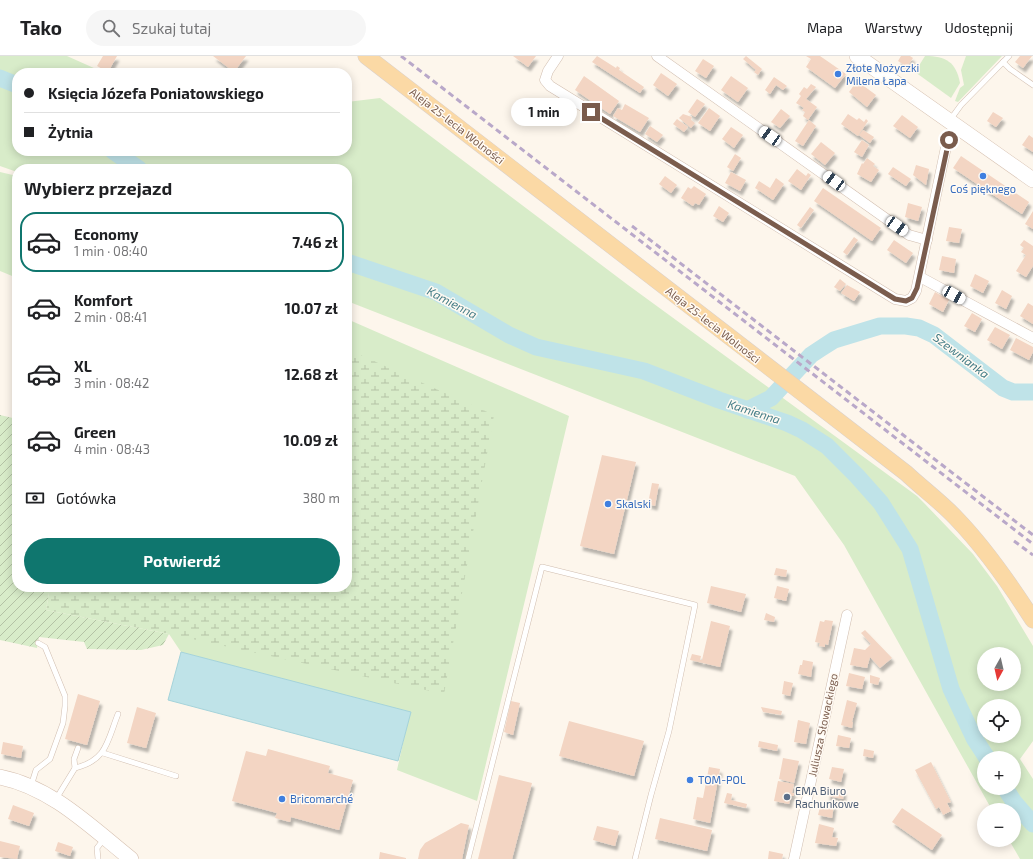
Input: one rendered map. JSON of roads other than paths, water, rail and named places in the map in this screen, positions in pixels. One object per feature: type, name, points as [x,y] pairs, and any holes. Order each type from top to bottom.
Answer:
[{"type":"main road","name":"Aleja 25-lecia Wolności","points":[[366,56],[906,473],[955,517],[983,548],[1011,586],[1033,620]]},
{"type":"street","points":[[558,56],[546,74],[545,80],[550,86],[895,299],[906,301],[912,298],[916,291],[920,277],[946,147],[953,124]]},
{"type":"street","points":[[657,56],[909,234],[927,240]]},
{"type":"street","points":[[857,56],[1033,180]]},
{"type":"street","points":[[920,277],[1033,338]]},
{"type":"street","name":"Juliusza Słowackiego","points":[[794,859],[847,615]]},
{"type":"street","points":[[0,777],[30,787],[55,800],[131,859]]},
{"type":"lane","points":[[953,124],[960,105],[1009,56]]},
{"type":"lane","points":[[1003,62],[1010,70],[1033,85]]},
{"type":"lane","points":[[468,859],[542,567],[695,605],[669,731],[650,795],[635,859]]},
{"type":"lane","points":[[30,787],[36,770],[50,759],[63,723],[65,706],[65,696],[45,647],[38,643]]},
{"type":"lane","points":[[75,768],[86,765],[103,753],[118,714]]},
{"type":"lane","points":[[55,800],[75,768],[74,759],[78,748]]},
{"type":"lane","points":[[103,753],[176,776]]},
{"type":"lane","points":[[98,859],[97,848],[104,838]]},
{"type":"water","points":[[181,652],[411,712],[398,761],[168,700]]},
{"type":"waterway","name":"Kamienna","points":[[0,78],[12,83]]},
{"type":"waterway","name":"Kamienna","points":[[120,156],[132,164]]},
{"type":"waterway","name":"Kamienna","points":[[352,264],[436,292],[509,335],[536,347],[644,371],[719,400],[787,423],[802,430],[827,446],[881,503],[910,549],[951,689],[974,738],[982,751]]},
{"type":"waterway","name":"Szewnianka","points":[[747,410],[771,398],[811,355],[834,340],[880,326],[906,326],[919,328],[934,335],[1003,388],[1013,392],[1033,392]]},
{"type":"waterway","name":"Kamienna","points":[[1010,795],[1033,824]]},
{"type":"railway","points":[[401,56],[1033,544]]},
{"type":"railway","points":[[632,226],[1033,535]]},
{"type":"railway","points":[[1014,541],[1033,555]]},
{"type":"place","name":"Złote Nożyczki Milena Łapa","points":[[838,74]]},
{"type":"place","name":"Coś pięknego","points":[[983,176]]},
{"type":"place","name":"Skalski","points":[[608,504]]},
{"type":"place","name":"TOM-POL","points":[[690,780]]},
{"type":"place","name":"EMA Biuro Rachunkowe","points":[[787,797]]},
{"type":"place","name":"Bricomarché","points":[[282,799]]}]
